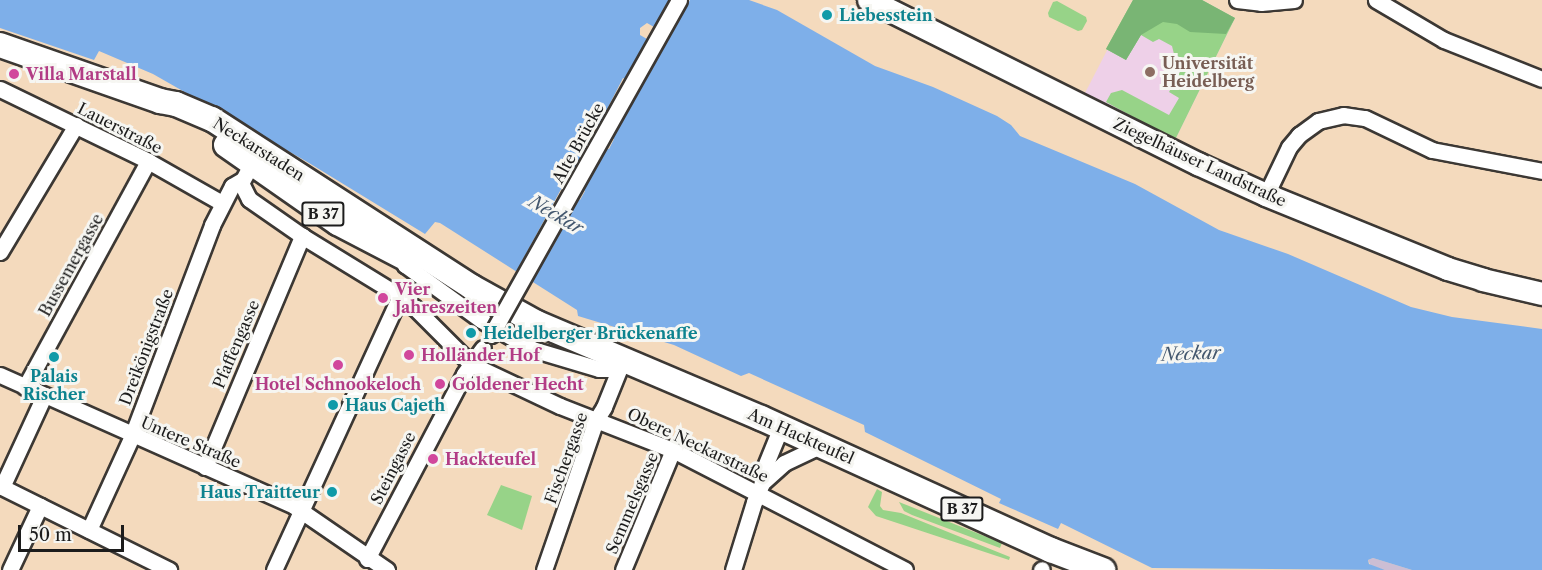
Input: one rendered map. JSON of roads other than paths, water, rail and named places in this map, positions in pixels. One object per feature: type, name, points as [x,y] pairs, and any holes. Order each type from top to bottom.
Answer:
[{"type":"main road","name":"Ziegelhäuser Landstraße","points":[[869,0],[1189,160],[1266,195],[1448,269],[1542,294]]},
{"type":"main road","name":"Neckarstaden","points":[[0,45],[160,101],[338,223],[401,256],[472,287]]},
{"type":"main road","name":"Neckarstaden","points":[[251,164],[499,302]]},
{"type":"main road","name":"Am Hackteufel","points":[[499,302],[550,329],[781,427],[1051,550],[1103,570]]},
{"type":"street","name":"Alte Brücke","points":[[467,369],[487,341],[679,0]]},
{"type":"street","points":[[1237,0],[1261,3],[1294,0]]},
{"type":"street","points":[[1376,0],[1444,40],[1542,79]]},
{"type":"street","name":"Lauerstraße","points":[[0,88],[22,96],[148,161],[220,208]]},
{"type":"street","points":[[1266,195],[1289,147],[1299,135],[1318,121],[1342,115],[1365,118],[1432,150],[1542,171]]},
{"type":"street","points":[[0,252],[76,125]]},
{"type":"street","name":"Bussemergasse","points":[[24,387],[148,161]]},
{"type":"street","points":[[251,164],[243,190],[249,199],[299,242],[400,296],[451,344],[467,369]]},
{"type":"street","name":"Dreikönigstraße","points":[[89,530],[132,436],[220,208],[232,186],[251,164]]},
{"type":"street","name":"Pfaffengasse","points":[[205,467],[299,242]]},
{"type":"street","points":[[401,256],[405,265],[481,320],[532,349],[579,365],[603,369],[615,367],[623,359]]},
{"type":"street","points":[[274,570],[400,296]]},
{"type":"street","name":"Fischergasse","points":[[544,570],[602,422],[604,407],[623,359]]},
{"type":"street","name":"Obere Neckarstraße","points":[[467,369],[673,450],[760,487],[905,570]]},
{"type":"street","name":"Steingasse","points":[[367,559],[467,369]]},
{"type":"street","name":"Untere Straße","points":[[0,375],[260,494],[304,507],[367,559],[387,570]]},
{"type":"street","points":[[44,396],[3,484],[40,506],[165,569]]},
{"type":"street","points":[[733,570],[760,487],[761,476],[781,427]]},
{"type":"street","points":[[760,487],[784,463],[822,445]]},
{"type":"street","name":"Semmelsgasse","points":[[623,570],[673,450]]},
{"type":"street","points":[[10,570],[40,506]]},
{"type":"water","name":"Neckar","points":[[0,0],[749,0],[777,10],[875,66],[933,87],[997,116],[1011,125],[1020,136],[1135,184],[1219,230],[1288,254],[1411,307],[1452,317],[1542,329],[1542,570],[1412,570],[1373,558],[1368,560],[1369,564],[1385,570],[1152,568],[1061,523],[1058,529],[999,503],[1001,499],[865,432],[864,425],[749,373],[741,376],[674,345],[578,316],[577,310],[440,223],[435,222],[425,234],[309,163],[153,74],[99,51],[94,60],[0,28]]},
{"type":"place","name":"Liebesstein","points":[[827,15]]},
{"type":"place","name":"Universität Heidelberg","points":[[1150,72]]},
{"type":"place","name":"Villa Marstall","points":[[14,74]]},
{"type":"place","name":"Vier Jahreszeiten","points":[[383,298]]},
{"type":"place","name":"Heidelberger Brückenaffe","points":[[471,333]]},
{"type":"place","name":"Holländer Hof","points":[[409,355]]},
{"type":"place","name":"Palais Rischer","points":[[54,357]]},
{"type":"place","name":"Hotel Schnookeloch","points":[[338,365]]},
{"type":"place","name":"Goldener Hecht","points":[[440,384]]},
{"type":"place","name":"Haus Cajeth","points":[[333,405]]},
{"type":"place","name":"Hackteufel","points":[[433,459]]},
{"type":"place","name":"Haus Traitteur","points":[[332,492]]}]
